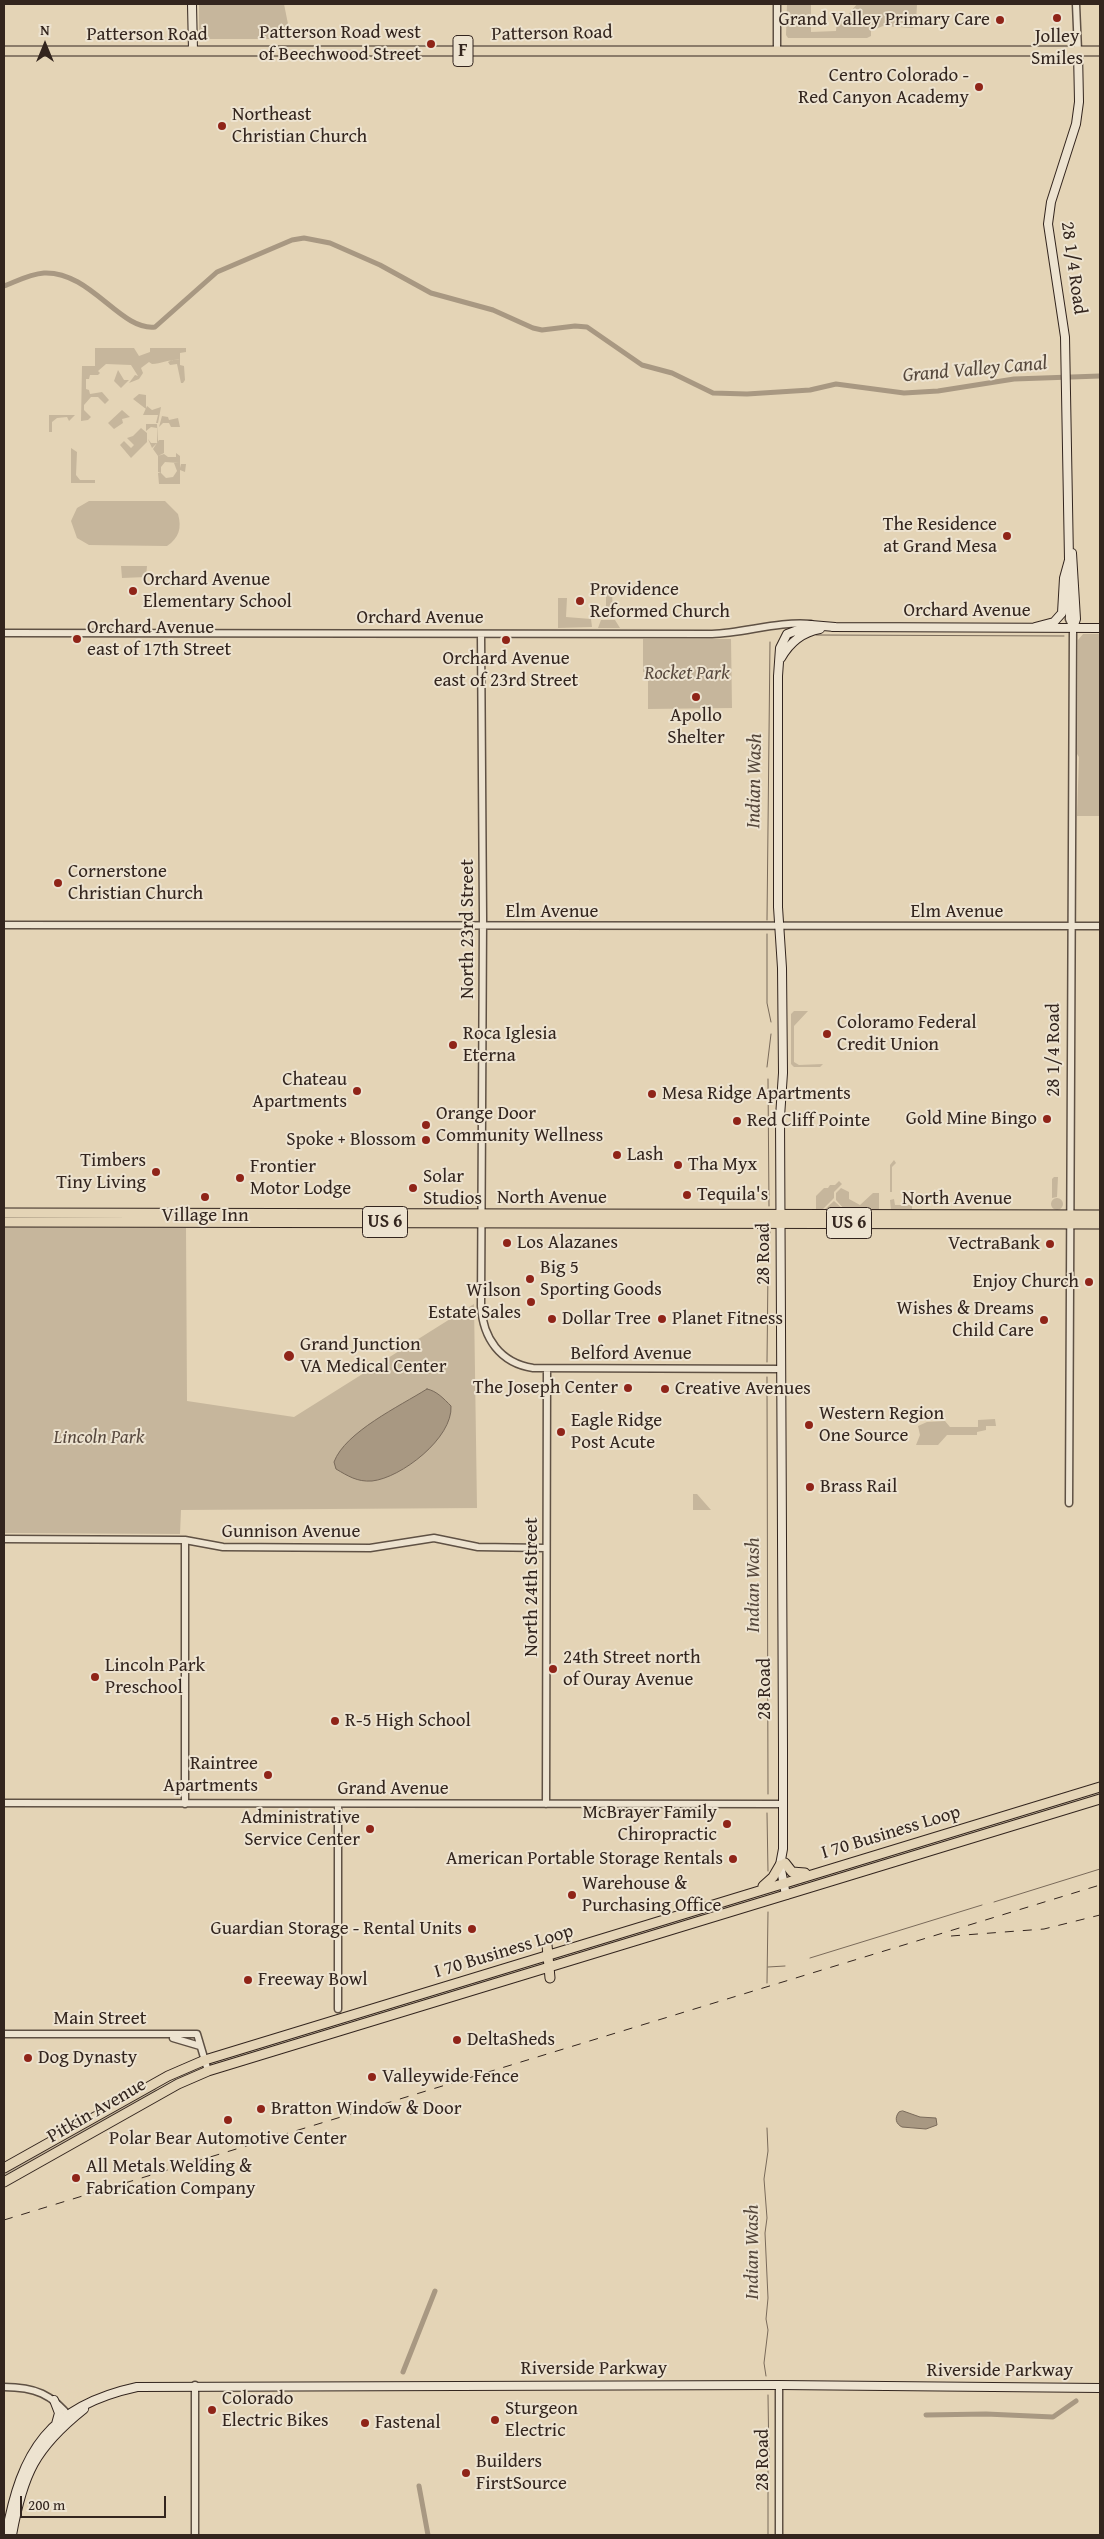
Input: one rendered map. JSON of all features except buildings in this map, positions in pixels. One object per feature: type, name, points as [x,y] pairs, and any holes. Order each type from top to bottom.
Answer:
[{"type":"main road","points":[[192,4],[193,51]]},
{"type":"main road","name":"Patterson Road","points":[[4,51],[1100,51]]},
{"type":"main road","name":"28 1/4 Road","points":[[1068,560],[1070,541],[1064,317],[1050,246],[1048,216],[1053,193],[1076,124],[1079,96],[1078,51]]},
{"type":"main road","name":"28 1/4 Road","points":[[1070,541],[1073,557],[1076,619],[1073,628]]},
{"type":"main road","points":[[1035,627],[1054,622],[1062,613],[1064,578],[1068,560]]},
{"type":"main road","points":[[787,634],[800,628],[820,624]]},
{"type":"main road","name":"Orchard Avenue","points":[[820,624],[835,627]]},
{"type":"main road","name":"Orchard Avenue","points":[[803,634],[814,630],[835,627],[1100,628]]},
{"type":"main road","name":"28 Road","points":[[786,1895],[783,1882],[780,1219],[780,1107],[783,1073],[782,968],[779,927],[780,659],[781,643],[787,634]]},
{"type":"main road","points":[[780,659],[790,644],[803,634]]},
{"type":"main road","name":"North Avenue","points":[[4,1213],[39,1218],[166,1222],[275,1218],[734,1218],[743,1214],[780,1219],[841,1223],[915,1218],[930,1215],[964,1219]]},
{"type":"main road","points":[[166,1222],[177,1218],[189,1218],[194,1213]]},
{"type":"main road","points":[[202,1222],[209,1217],[229,1217],[244,1213]]},
{"type":"main road","name":"North Avenue","points":[[4,1222],[39,1218],[244,1213],[306,1222],[311,1218],[335,1218],[373,1214],[660,1223],[674,1218],[703,1218],[1070,1220],[1100,1224]]},
{"type":"main road","name":"North Avenue","points":[[1070,1220],[1100,1215]]},
{"type":"main road","name":"I 70 Business Loop","points":[[4,2168],[168,2076],[204,2060],[783,1882],[1100,1787]]},
{"type":"main road","name":"I 70 Business Loop","points":[[208,2071],[1100,1799]]},
{"type":"main road","points":[[952,1832],[958,1842]]},
{"type":"main road","points":[[740,1896],[767,1884],[783,1864],[794,1873],[818,1872]]},
{"type":"main road","points":[[687,1902],[693,1922]]},
{"type":"main road","points":[[547,1945],[550,1978]]},
{"type":"main road","name":"Pitkin Avenue","points":[[4,2182],[178,2084],[208,2071]]},
{"type":"main road","name":"Riverside Parkway","points":[[6,2535],[15,2491],[22,2471],[37,2446],[56,2424],[91,2402],[137,2387],[779,2386],[1100,2388]]},
{"type":"main road","points":[[54,2400],[59,2413],[56,2424]]},
{"type":"main road","name":"Riverside Parkway","points":[[12,2535],[21,2493],[31,2466],[70,2416]]},
{"type":"street","points":[[777,4],[777,50]]},
{"type":"street","name":"28 1/4 Road","points":[[1076,4],[1078,51]]},
{"type":"street","name":"28 1/4 Road","points":[[1068,560],[1069,620],[1073,628],[1070,926],[1069,1503]]},
{"type":"street","points":[[778,624],[787,634]]},
{"type":"street","name":"Orchard Avenue","points":[[4,633],[712,634],[778,624],[820,624]]},
{"type":"street","name":"North 23rd Street","points":[[481,634],[483,926],[482,1313],[484,1329],[490,1342]]},
{"type":"street","name":"Orchard Avenue","points":[[787,634],[803,634]]},
{"type":"street","name":"Elm Avenue","points":[[4,925],[1100,926]]},
{"type":"street","name":"Belford Avenue","points":[[490,1342],[512,1362],[524,1367],[547,1369],[781,1369]]},
{"type":"street","name":"North 24th Street","points":[[546,1804],[547,1369]]},
{"type":"street","name":"Gunnison Avenue","points":[[4,1539],[185,1540],[223,1547],[370,1548],[434,1538],[478,1547],[546,1548]]},
{"type":"street","points":[[185,1540],[185,1804]]},
{"type":"street","name":"Grand Avenue","points":[[4,1803],[783,1804]]},
{"type":"street","points":[[338,1804],[338,2009]]},
{"type":"street","name":"Main Street","points":[[4,2034],[197,2034],[200,2046]]},
{"type":"street","points":[[134,2034],[180,2039],[200,2046],[208,2071]]},
{"type":"street","points":[[195,2386],[195,2535]]},
{"type":"street","name":"28 Road","points":[[779,2386],[779,2535]]},
{"type":"street","points":[[4,2387],[33,2389],[54,2400],[70,2416]]},
{"type":"green space","points":[[199,4],[284,4],[291,39],[203,39],[199,35]]},
{"type":"green space","points":[[787,4],[811,4],[811,32],[836,31],[837,16],[847,16],[857,4],[917,4],[916,24],[913,28],[883,26],[871,31],[871,36],[867,38],[788,38],[786,35]]},
{"type":"green space","points":[[95,348],[134,348],[139,356],[150,352],[150,348],[186,348],[186,352],[180,353],[180,360],[156,364],[149,362],[141,368],[143,373],[139,379],[129,383],[135,375],[138,376],[131,365],[106,364],[98,371],[100,373],[98,375],[90,375],[89,379],[86,379],[86,389],[89,390],[90,394],[102,392],[109,400],[105,404],[98,397],[91,397],[84,405],[84,410],[91,417],[88,420],[81,421],[82,366],[95,366]]},
{"type":"green space","points":[[180,360],[180,365],[184,366],[185,380],[183,383],[181,383],[177,364],[170,365],[168,362]]},
{"type":"green space","points":[[118,370],[124,380],[129,380],[121,388],[114,381]]},
{"type":"green space","points":[[139,394],[146,395],[146,409],[133,399]]},
{"type":"green space","points":[[147,406],[152,410],[161,407],[158,423],[156,423],[158,415],[143,415]]},
{"type":"green space","points":[[122,410],[130,417],[122,419],[123,423],[114,429],[108,423]]},
{"type":"green space","points":[[49,415],[75,415],[69,421],[67,417],[57,418],[52,422],[52,432],[49,432]]},
{"type":"green space","points":[[162,416],[168,417],[169,420],[178,418],[180,427],[171,427],[169,423],[163,423],[159,427]]},
{"type":"green space","points":[[146,424],[157,424],[158,442],[157,443],[157,428],[151,427],[146,431]]},
{"type":"green space","points":[[141,428],[147,433],[147,442],[131,458],[120,445],[124,441],[131,448],[134,445],[127,438],[133,436]]},
{"type":"green space","points":[[148,439],[151,443],[157,443],[152,448]]},
{"type":"green space","points":[[159,440],[164,440],[164,453],[158,456],[153,449]]},
{"type":"green space","points":[[71,448],[77,452],[76,475],[80,480],[95,480],[95,483],[71,483]]},
{"type":"green space","points":[[176,453],[180,456],[180,468],[181,464],[186,464],[185,472],[180,470],[180,484],[159,484],[158,473],[161,473],[158,472],[158,456],[164,454],[168,457],[176,457]],"holes":[[[165,462],[179,463],[174,463],[177,471],[173,477],[166,478],[161,473],[161,467]]]},
{"type":"green space","points":[[89,501],[165,501],[178,514],[180,524],[177,536],[167,546],[89,545],[77,538],[71,521],[77,508]]},
{"type":"green space","points":[[121,566],[147,566],[146,577],[122,578]]},
{"type":"green space","points":[[606,591],[612,591],[613,614],[610,616],[606,615]]},
{"type":"green space","points":[[558,598],[567,598],[566,617],[591,619],[592,627],[558,628]]},
{"type":"green space","points":[[601,620],[615,620],[620,628],[598,628]]},
{"type":"green space","points":[[1083,634],[1100,634],[1100,816],[1077,816],[1079,757],[1077,754],[1078,640]]},
{"type":"green space","name":"Rocket Park","points":[[643,639],[731,639],[732,708],[648,709],[648,672],[643,672]]},
{"type":"green space","points":[[794,1011],[808,1011],[794,1026],[794,1062],[799,1065],[823,1064],[820,1067],[794,1067],[791,1064],[791,1014]]},
{"type":"green space","points":[[894,1160],[896,1163],[892,1167],[892,1192],[890,1192],[890,1165]]},
{"type":"green space","points":[[1058,1177],[1057,1197],[1052,1198],[1052,1179]]},
{"type":"green space","points":[[839,1181],[842,1184],[834,1192],[834,1198],[822,1210],[816,1210],[816,1196],[824,1188],[835,1185]]},
{"type":"green space","points":[[841,1188],[849,1192],[849,1199],[860,1205],[873,1193],[879,1193],[878,1211],[845,1210],[836,1200],[836,1193]]},
{"type":"green space","points":[[1055,1198],[1059,1198],[1063,1204],[1059,1210],[1055,1210],[1051,1206],[1051,1202]]},
{"type":"green space","points":[[894,1199],[895,1205],[912,1205],[912,1210],[891,1210],[890,1200]]},
{"type":"green space","points":[[834,1201],[844,1210],[824,1210]]},
{"type":"green space","name":"Lincoln Park","points":[[4,1227],[186,1228],[187,1401],[294,1417],[474,1304],[477,1508],[181,1510],[180,1534],[4,1533]]},
{"type":"green space","points":[[995,1419],[996,1426],[986,1426],[986,1430],[977,1432],[977,1435],[947,1435],[938,1445],[916,1445],[920,1435],[918,1426],[927,1422],[945,1421],[950,1427],[978,1427],[978,1420]]},
{"type":"green space","points":[[693,1494],[697,1494],[711,1510],[693,1510]]},
{"type":"green space","points":[[155,2088],[158,2091],[4,2178],[4,2173]]},
{"type":"shaded area","points":[[427,1389],[437,1393],[451,1406],[444,1431],[423,1454],[397,1473],[372,1481],[357,1479],[336,1469],[334,1462],[349,1440],[374,1421]]},
{"type":"shaded area","points":[[903,2111],[920,2117],[936,2118],[937,2125],[926,2129],[902,2127],[897,2123],[896,2119],[897,2114]]},
{"type":"waterway","name":"Grand Valley Canal","points":[[4,286],[44,273],[61,275],[91,290],[130,320],[142,326],[155,327],[217,272],[292,240],[304,238],[330,243],[380,265],[431,293],[493,310],[533,328],[542,330],[575,326],[587,327],[642,365],[672,373],[713,393],[747,394],[810,390],[836,384],[904,393],[938,391],[1014,379],[1100,376]]},
{"type":"waterway","name":"Indian Wash","points":[[816,635],[1064,636]]},
{"type":"waterway","name":"Indian Wash","points":[[767,920],[770,642]]},
{"type":"waterway","name":"Indian Wash","points":[[767,934],[767,1003],[771,1022]]},
{"type":"waterway","name":"Indian Wash","points":[[767,1067],[771,1034]]},
{"type":"waterway","name":"Indian Wash","points":[[768,1079],[769,1206]]},
{"type":"waterway","name":"Indian Wash","points":[[769,1260],[768,1241],[770,1232]]},
{"type":"waterway","name":"Indian Wash","points":[[767,1362],[768,1271]]},
{"type":"waterway","name":"Indian Wash","points":[[767,1377],[768,1794]]},
{"type":"waterway","name":"Indian Wash","points":[[767,1813],[768,1871]]},
{"type":"waterway","points":[[994,1902],[1100,1869]]},
{"type":"waterway","points":[[810,1958],[982,1905]]},
{"type":"waterway","name":"Indian Wash","points":[[767,1983],[768,1912]]},
{"type":"waterway","points":[[768,1967],[785,1966]]},
{"type":"waterway","name":"Indian Wash","points":[[766,2376],[764,2363],[768,2330],[766,2319],[768,2298],[765,2233],[767,2218],[764,2179],[768,2151],[767,2128]]},
{"type":"waterway","points":[[403,2372],[435,2291]]},
{"type":"waterway","name":"Indian Wash","points":[[768,2395],[769,2463]]},
{"type":"waterway","points":[[926,2415],[986,2414],[1053,2417],[1076,2401]]},
{"type":"waterway","name":"Indian Wash","points":[[768,2471],[768,2535]]},
{"type":"waterway","points":[[419,2486],[428,2535]]},
{"type":"railway","points":[[4,2220],[1100,1885]]},
{"type":"railway","points":[[951,1936],[1044,1929],[1100,1915]]},
{"type":"place","name":"Jolley Smiles","points":[[1057,18]]},
{"type":"place","name":"Grand Valley Primary Care","points":[[1000,20]]},
{"type":"place","name":"Patterson Road west of Beechwood Street","points":[[431,44]]},
{"type":"place","name":"Centro Colorado - Red Canyon Academy","points":[[979,87]]},
{"type":"place","name":"Northeast Christian Church","points":[[222,126]]},
{"type":"place","name":"The Residence at Grand Mesa","points":[[1007,536]]},
{"type":"place","name":"Orchard Avenue Elementary School","points":[[133,591]]},
{"type":"place","name":"Providence Reformed Church","points":[[580,601]]},
{"type":"place","name":"Orchard Avenue east of 17th Street","points":[[77,639]]},
{"type":"place","name":"Orchard Avenue east of 23rd Street","points":[[506,640]]},
{"type":"place","name":"Apollo Shelter","points":[[696,697]]},
{"type":"place","name":"Cornerstone Christian Church","points":[[58,883]]},
{"type":"place","name":"Coloramo Federal Credit Union","points":[[827,1034]]},
{"type":"place","name":"Roca Iglesia Eterna","points":[[453,1045]]},
{"type":"place","name":"Chateau Apartments","points":[[357,1091]]},
{"type":"place","name":"Mesa Ridge Apartments","points":[[652,1094]]},
{"type":"place","name":"Gold Mine Bingo","points":[[1047,1119]]},
{"type":"place","name":"Red Cliff Pointe","points":[[737,1121]]},
{"type":"place","name":"Orange Door Community Wellness","points":[[426,1125]]},
{"type":"place","name":"Spoke + Blossom","points":[[426,1140]]},
{"type":"place","name":"Lash","points":[[617,1155]]},
{"type":"place","name":"Tha Myx","points":[[678,1165]]},
{"type":"place","name":"Timbers Tiny Living","points":[[156,1172]]},
{"type":"place","name":"Frontier Motor Lodge","points":[[240,1178]]},
{"type":"place","name":"Solar Studios","points":[[413,1188]]},
{"type":"place","name":"Tequila's","points":[[687,1195]]},
{"type":"place","name":"Village Inn","points":[[205,1197]]},
{"type":"place","name":"Los Alazanes","points":[[507,1243]]},
{"type":"place","name":"VectraBank","points":[[1050,1244]]},
{"type":"place","name":"Big 5 Sporting Goods","points":[[530,1279]]},
{"type":"place","name":"Enjoy Church","points":[[1089,1282]]},
{"type":"place","name":"Wilson Estate Sales","points":[[531,1302]]},
{"type":"place","name":"Dollar Tree","points":[[552,1319]]},
{"type":"place","name":"Planet Fitness","points":[[662,1319]]},
{"type":"place","name":"Wishes & Dreams Child Care","points":[[1044,1320]]},
{"type":"place","name":"Grand Junction VA Medical Center","points":[[289,1356]]},
{"type":"place","name":"The Joseph Center","points":[[628,1388]]},
{"type":"place","name":"Creative Avenues","points":[[665,1389]]},
{"type":"place","name":"Western Region One Source","points":[[809,1425]]},
{"type":"place","name":"Eagle Ridge Post Acute","points":[[561,1432]]},
{"type":"place","name":"Brass Rail","points":[[810,1487]]},
{"type":"place","name":"24th Street north of Ouray Avenue","points":[[553,1669]]},
{"type":"place","name":"Lincoln Park Preschool","points":[[95,1677]]},
{"type":"place","name":"R-5 High School","points":[[335,1721]]},
{"type":"place","name":"Raintree Apartments","points":[[268,1775]]},
{"type":"place","name":"McBrayer Family Chiropractic","points":[[727,1824]]},
{"type":"place","name":"Administrative Service Center","points":[[370,1829]]},
{"type":"place","name":"American Portable Storage Rentals","points":[[733,1859]]},
{"type":"place","name":"Warehouse & Purchasing Office","points":[[572,1895]]},
{"type":"place","name":"Guardian Storage - Rental Units","points":[[472,1929]]},
{"type":"place","name":"Freeway Bowl","points":[[248,1980]]},
{"type":"place","name":"DeltaSheds","points":[[457,2040]]},
{"type":"place","name":"Dog Dynasty","points":[[28,2058]]},
{"type":"place","name":"Valleywide Fence","points":[[372,2077]]},
{"type":"place","name":"Bratton Window & Door","points":[[261,2109]]},
{"type":"place","name":"Polar Bear Automotive Center","points":[[228,2120]]},
{"type":"place","name":"All Metals Welding & Fabrication Company","points":[[76,2178]]},
{"type":"place","name":"Colorado Electric Bikes","points":[[212,2410]]},
{"type":"place","name":"Sturgeon Electric","points":[[495,2420]]},
{"type":"place","name":"Fastenal","points":[[365,2423]]},
{"type":"place","name":"Builders FirstSource","points":[[466,2473]]}]
